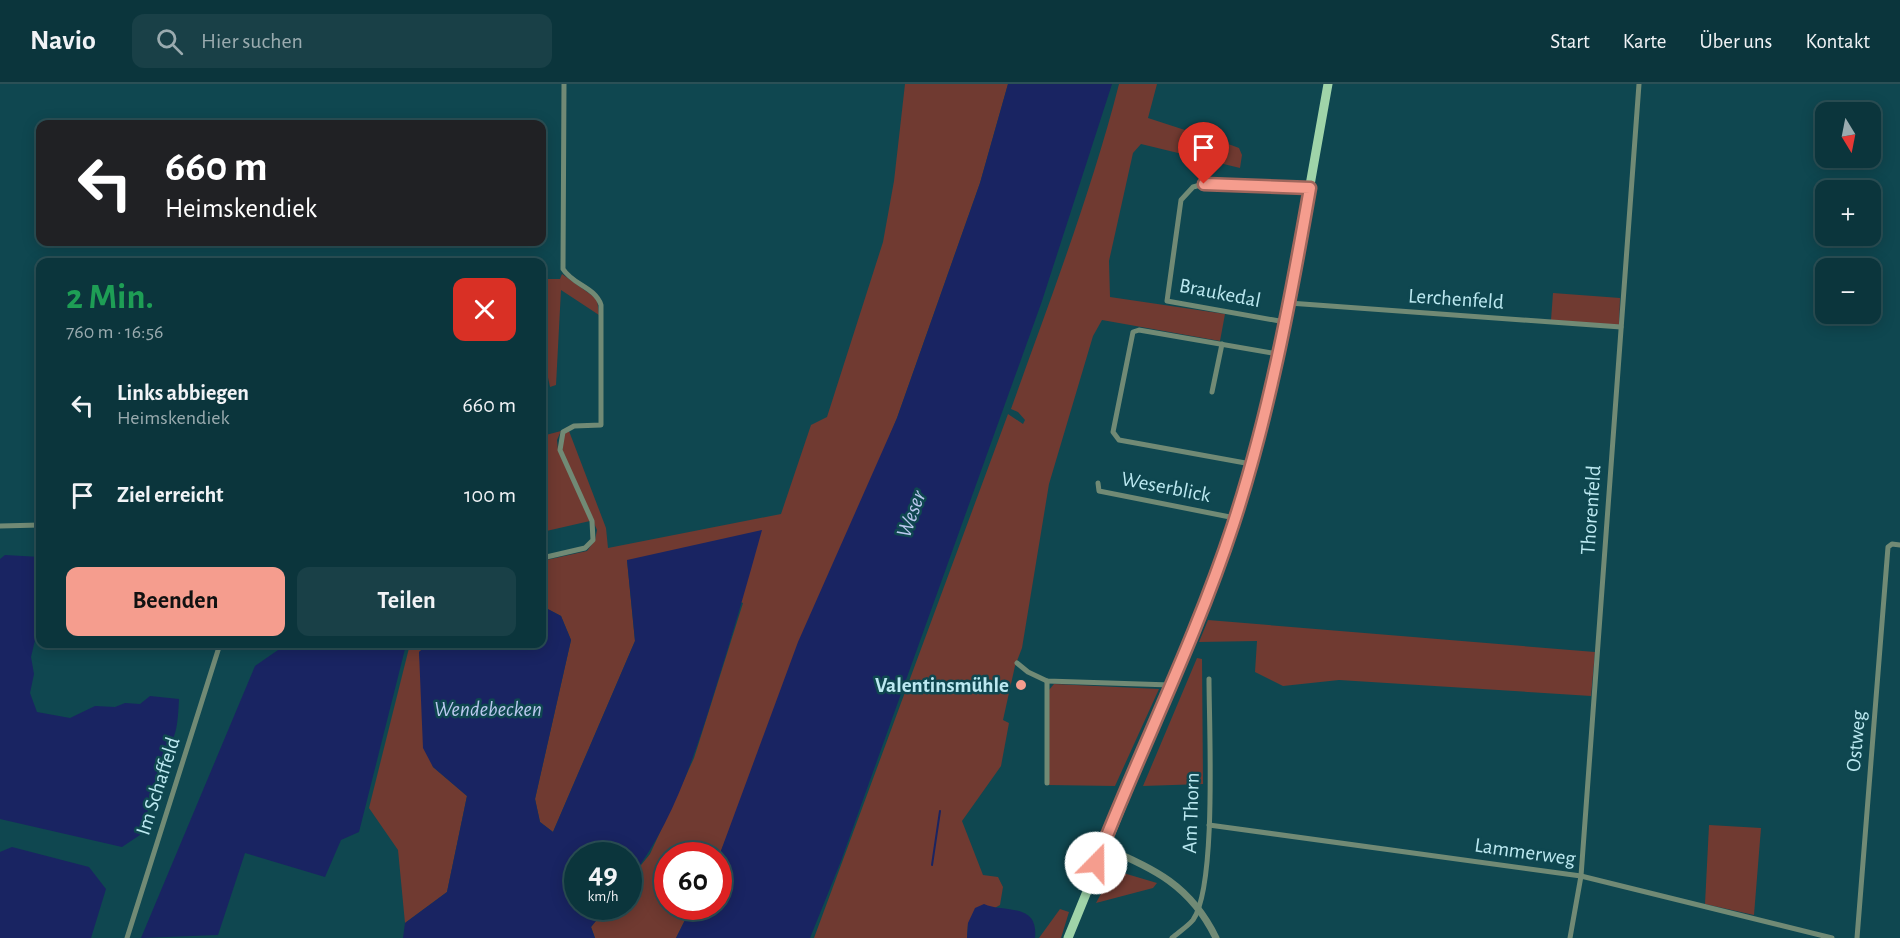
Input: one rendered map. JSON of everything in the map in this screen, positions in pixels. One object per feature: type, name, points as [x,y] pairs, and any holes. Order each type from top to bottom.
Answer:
[{"type":"main road","points":[[1068,938],[1103,847],[1171,685],[1235,518],[1251,464],[1285,322],[1328,84]]},
{"type":"street","points":[[546,557],[585,548],[593,540],[592,521],[560,450],[560,440],[563,432],[574,426],[601,425],[603,318],[598,297],[569,277],[563,269],[564,84]]},
{"type":"street","name":"Thorenfeld","points":[[1570,938],[1581,876],[1639,84]]},
{"type":"street","name":"Braukedal","points":[[1285,322],[1167,301],[1180,200],[1193,187],[1204,184],[1310,188]]},
{"type":"street","name":"Lerchenfeld","points":[[1289,303],[1621,327]]},
{"type":"street","points":[[1251,464],[1119,440],[1113,432],[1135,331],[1278,354]]},
{"type":"street","points":[[1212,392],[1222,344]]},
{"type":"street","name":"Weserblick","points":[[1098,483],[1099,491],[1235,518]]},
{"type":"street","points":[[0,526],[36,525]]},
{"type":"street","name":"Ostweg","points":[[1857,938],[1888,547],[1892,544],[1900,545]]},
{"type":"street","name":"Im Schaffeld","points":[[128,938],[219,648]]},
{"type":"street","points":[[1017,663],[1028,672],[1047,681],[1171,685]]},
{"type":"street","name":"Am Thorn","points":[[1172,938],[1192,920],[1199,907],[1204,886],[1209,825],[1209,679]]},
{"type":"street","points":[[1047,681],[1047,783]]},
{"type":"street","name":"Lammerweg","points":[[1209,825],[1581,876],[1832,938]]},
{"type":"street","points":[[1103,847],[1148,865],[1170,879],[1199,907],[1216,938]]},
{"type":"shaded area","points":[[905,84],[1008,84],[980,183],[897,418],[725,842],[656,842],[694,758],[743,603],[627,560],[635,641],[553,832],[540,822],[535,799],[571,640],[561,616],[546,608],[546,560],[587,551],[595,540],[597,530],[562,450],[564,434],[569,431],[606,528],[608,548],[781,514],[811,425],[827,417],[883,242],[894,181]]},
{"type":"shaded area","points":[[1119,84],[1157,84],[1148,118],[1239,148],[1242,155],[1240,168],[1141,144],[1133,153],[1109,261],[1110,297],[1225,314],[1220,341],[1102,320],[1093,336],[1049,484],[1022,648],[1015,666],[1003,720],[1009,723],[1001,766],[962,821],[983,875],[998,877],[1003,887],[1000,905],[968,923],[967,938],[814,938],[1008,414],[1023,424],[1025,420],[1018,412],[1011,409],[1083,207]]},
{"type":"shaded area","points":[[562,274],[597,299],[599,315],[561,290],[556,385],[550,387],[546,368],[546,279],[560,279]]},
{"type":"shaded area","points":[[1553,293],[1620,298],[1619,325],[1551,320]]},
{"type":"shaded area","points":[[561,431],[557,440],[558,450],[590,521],[546,531],[546,435]]},
{"type":"shaded area","points":[[1208,620],[1595,652],[1591,696],[1339,680],[1283,686],[1255,672],[1257,641],[1199,642]]},
{"type":"shaded area","points":[[409,648],[424,648],[419,652],[433,767],[467,796],[447,892],[405,923],[398,850],[369,808]]},
{"type":"shaded area","points":[[1197,658],[1202,659],[1203,784],[1143,786]]},
{"type":"shaded area","points":[[1054,684],[1159,689],[1115,786],[1048,785],[1049,690]]},
{"type":"shaded area","points":[[1709,825],[1761,828],[1754,915],[1705,904]]},
{"type":"shaded area","points":[[654,845],[654,920],[685,920],[676,938],[595,938],[591,927],[597,920],[642,920],[642,864]]},
{"type":"shaded area","points":[[1120,872],[1157,883],[1153,888],[1096,903],[1110,877]]},
{"type":"shaded area","points":[[1060,909],[1069,912],[1061,938],[1039,938]]},
{"type":"water","name":"Weser","points":[[1008,84],[1112,84],[1042,301],[841,861],[810,938],[676,938],[685,920],[732,920],[732,842],[724,842],[798,642],[897,418],[980,183]]},
{"type":"water","name":"Wendebecken","points":[[762,530],[698,742],[669,815],[644,859],[642,862],[642,842],[564,842],[564,920],[597,920],[591,927],[595,938],[403,938],[405,923],[447,892],[467,796],[433,767],[423,748],[419,652],[424,648],[546,648],[546,608],[561,616],[571,640],[535,799],[540,822],[553,832],[635,641],[627,560]]},
{"type":"water","points":[[5,555],[36,557],[36,636],[31,657],[34,674],[30,693],[37,712],[70,718],[95,706],[115,707],[125,703],[140,704],[150,696],[179,699],[172,742],[163,752],[163,764],[140,835],[122,847],[0,819],[0,559]]},
{"type":"water","points":[[289,648],[405,648],[359,832],[341,840],[325,877],[245,853],[218,935],[141,938],[255,666],[278,650]]},
{"type":"water","points":[[12,847],[89,867],[106,889],[91,938],[0,938],[0,852]]},
{"type":"water","points":[[984,904],[1026,914],[1035,927],[1035,938],[967,938],[968,923],[975,908]]},
{"type":"waterway","points":[[932,865],[940,811]]},
{"type":"place","name":"Valentinsmühle","points":[[1021,685]]},
{"type":"route","points":[[1096,863],[1181,661],[1243,495],[1266,410],[1310,188],[1204,184]]}]
